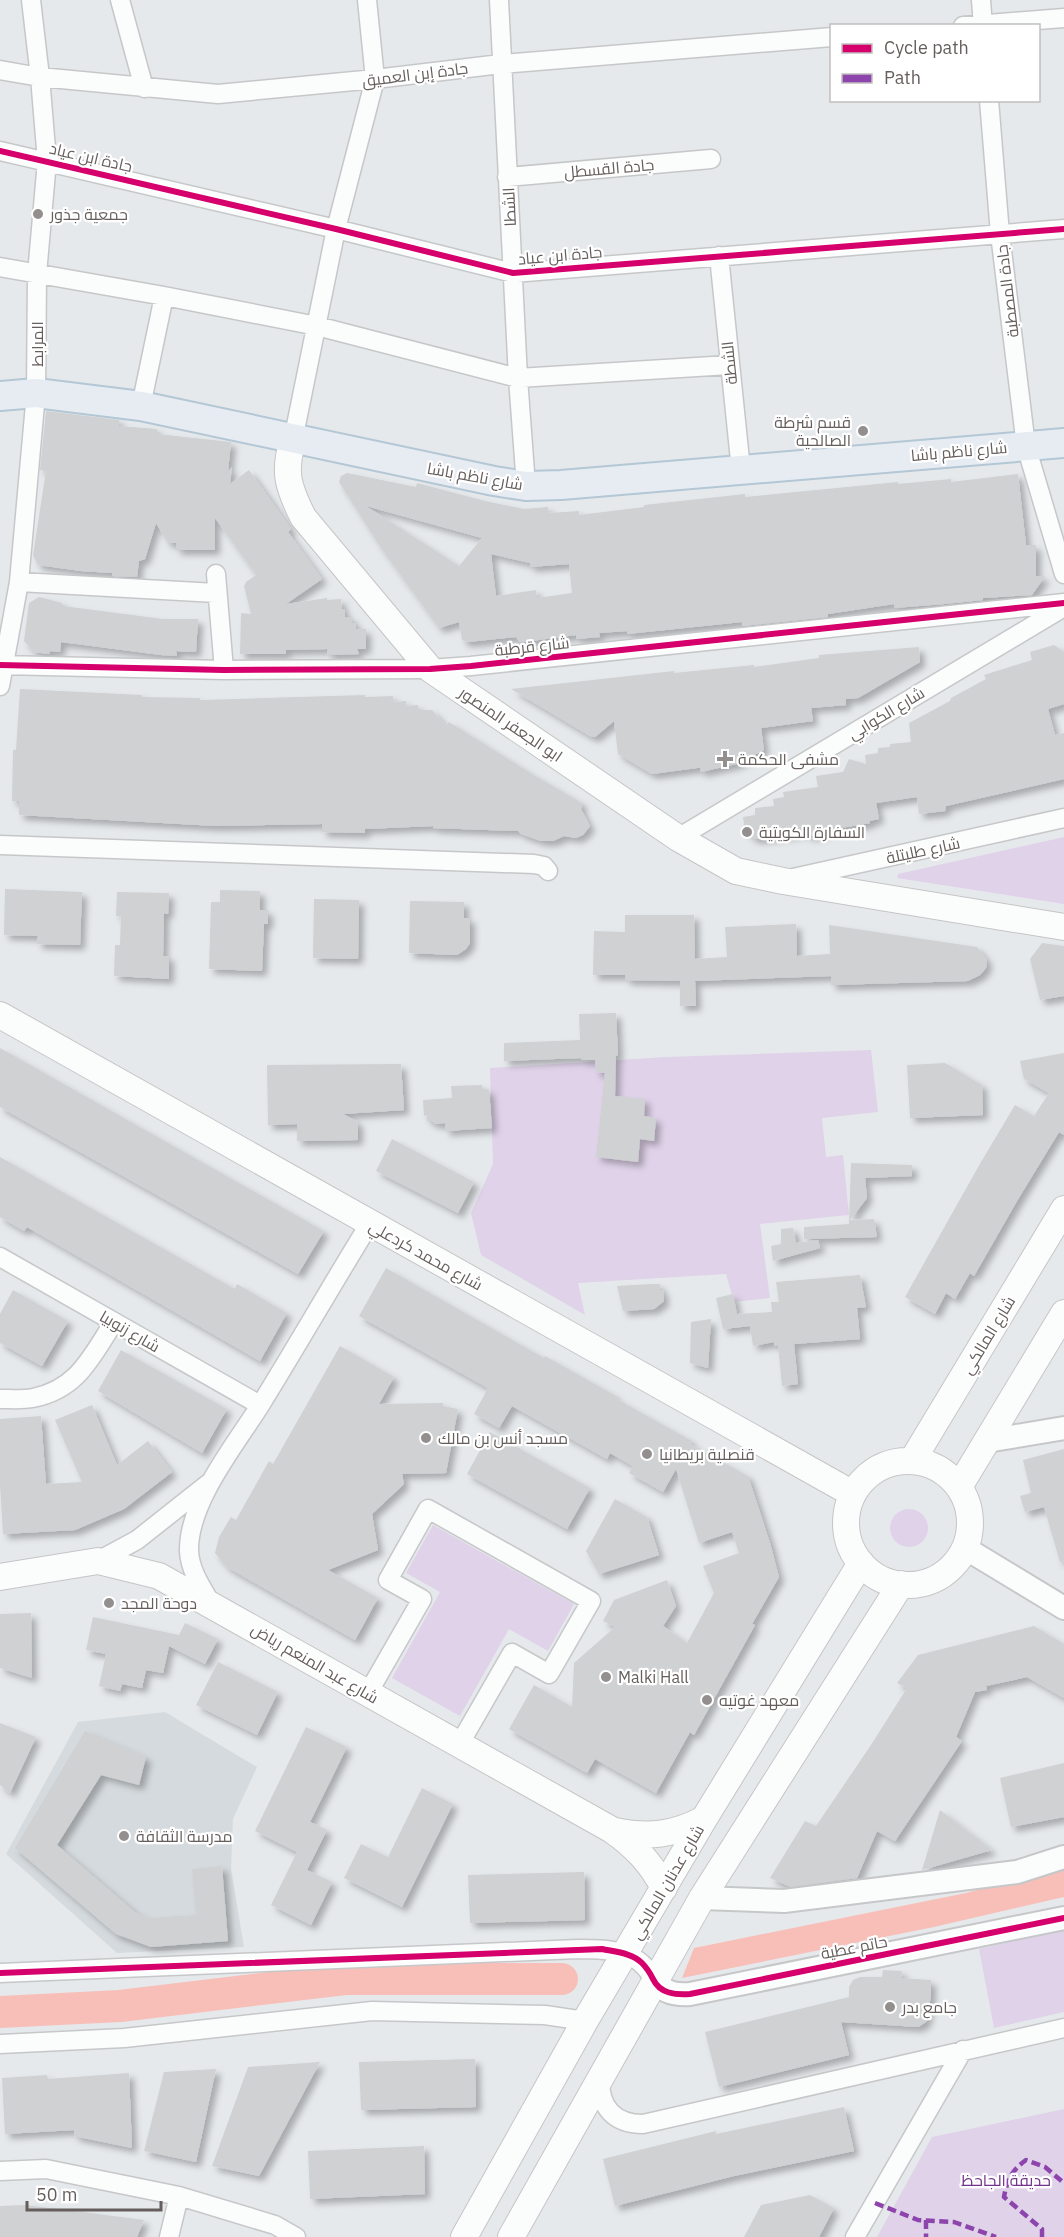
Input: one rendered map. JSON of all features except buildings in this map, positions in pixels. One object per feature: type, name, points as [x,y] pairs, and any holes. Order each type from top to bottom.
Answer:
[{"type":"main road","name":"شارع ناظم باشا","points":[[0,396],[36,393],[141,406],[293,440],[526,486],[1064,443]]},
{"type":"main road","name":"ابو الجعفر المنصور","points":[[293,440],[286,461],[293,496],[303,517],[430,669],[678,838],[736,871],[783,881],[1064,927]]},
{"type":"main road","name":"شارع محمد كردعلي","points":[[0,1015],[853,1494]]},
{"type":"main road","name":"شارع المالكي","points":[[912,1461],[1064,1209]]},
{"type":"main road","points":[[959,1487],[1064,1313]]},
{"type":"main road","points":[[912,1461],[930,1465],[946,1474],[959,1487],[968,1507],[970,1528],[965,1548],[954,1565],[939,1577],[920,1584],[901,1584],[886,1581],[861,1563],[851,1547],[847,1530],[847,1512],[853,1494],[863,1480],[877,1469],[894,1463],[912,1461]]},
{"type":"main road","name":"شارع عبد المنعم رياض","points":[[0,1577],[98,1561],[159,1576],[612,1830],[641,1853],[654,1869],[664,1888]]},
{"type":"main road","name":"شارع عدنان المالكي","points":[[464,2237],[585,2022],[704,1819],[861,1563]]},
{"type":"main road","points":[[511,2237],[702,1898],[901,1584]]},
{"type":"main road","name":"شارع عبد المنعم رياض","points":[[612,1830],[634,1835],[663,1834],[684,1829],[704,1819]]},
{"type":"street","name":"المرابط","points":[[0,686],[1,665],[19,582],[36,393],[37,273],[47,161],[31,0]]},
{"type":"street","points":[[120,0],[144,88]]},
{"type":"street","points":[[293,440],[336,229],[375,79],[367,0]]},
{"type":"street","name":"الشطا","points":[[499,0],[518,378],[526,486]]},
{"type":"street","points":[[981,0],[983,24]]},
{"type":"street","points":[[995,24],[1064,18]]},
{"type":"street","name":"جادة إبن العميق","points":[[0,70],[40,77],[218,94],[501,64],[830,37]]},
{"type":"street","name":"جادة المصطبة","points":[[989,102],[1000,234],[1026,446],[1064,574]]},
{"type":"street","name":"جادة ابن عياد","points":[[0,151],[336,229],[513,273],[1064,229]]},
{"type":"street","name":"جادة القسطل","points":[[507,177],[711,159]]},
{"type":"street","name":"الشطة","points":[[719,256],[741,470]]},
{"type":"street","points":[[0,267],[317,326],[518,378],[729,365]]},
{"type":"street","points":[[141,406],[164,296]]},
{"type":"street","points":[[19,582],[216,584],[224,670]]},
{"type":"street","name":"شارع قرطبة","points":[[1,665],[224,670],[430,669],[1064,605]]},
{"type":"street","name":"شارع الكوابي","points":[[678,838],[1064,605]]},
{"type":"street","name":"شارع طليتلة","points":[[783,881],[1064,819]]},
{"type":"street","points":[[0,845],[534,864],[544,866],[548,871]]},
{"type":"street","points":[[213,1605],[195,1575],[189,1551],[195,1520],[210,1482],[260,1405],[370,1223]]},
{"type":"street","name":"شارع زنوبيا","points":[[0,1257],[260,1405]]},
{"type":"street","points":[[0,1400],[33,1398],[60,1389],[80,1374],[114,1322]]},
{"type":"street","points":[[987,1441],[1064,1428]]},
{"type":"street","points":[[98,1561],[137,1540],[210,1482]]},
{"type":"street","points":[[368,1693],[422,1599],[387,1580],[428,1509],[591,1601],[549,1674],[512,1653],[459,1745]]},
{"type":"street","points":[[965,1548],[1064,1608]]},
{"type":"street","points":[[702,1898],[784,1901],[1017,1872],[1064,1857]]},
{"type":"street","name":"حاتم عطية","points":[[654,1981],[661,1989],[670,1993],[690,1994],[1064,1918]]},
{"type":"street","points":[[0,1973],[578,1948],[602,1949],[626,1954],[643,1964],[654,1981]]},
{"type":"street","points":[[0,2044],[124,2038],[372,2011],[546,2015],[585,2022]]},
{"type":"street","points":[[600,2078],[602,2100],[608,2109],[616,2117],[629,2124],[643,2124],[1064,2028]]},
{"type":"street","points":[[855,2237],[963,2050]]},
{"type":"street","points":[[0,2171],[46,2169],[179,2196],[275,2225],[296,2237]]},
{"type":"street","points":[[169,2237],[179,2196]]},
{"type":"shaded area","name":"مدرسة الثقافة","points":[[165,1712],[257,1767],[233,1819],[231,1869],[244,1947],[117,1953],[6,1854],[78,1722]]},
{"type":"shaded area","points":[[1064,1866],[1064,1897],[934,1927],[682,1978],[694,1948],[966,1893]]},
{"type":"green space","points":[[1064,837],[1064,904],[897,878],[898,874]]},
{"type":"green space","points":[[871,1050],[878,1112],[822,1118],[826,1157],[843,1155],[849,1215],[760,1224],[770,1298],[734,1302],[726,1274],[578,1283],[585,1315],[481,1255],[471,1213],[493,1164],[490,1068],[666,1057]]},
{"type":"green space","points":[[909,1509],[923,1514],[928,1528],[923,1542],[909,1547],[895,1542],[890,1528],[895,1514]]},
{"type":"green space","points":[[433,1525],[574,1604],[548,1651],[509,1629],[460,1716],[392,1678],[440,1592],[406,1573]]},
{"type":"green space","points":[[1064,1930],[1064,2012],[994,2028],[979,1949]]},
{"type":"green space","name":"حديقة الجاحظ","points":[[1064,2109],[1064,2237],[877,2237],[932,2137]]},
{"type":"waterway","points":[[0,2012],[120,2006],[345,1979],[562,1979]]},
{"type":"marked path","points":[[1042,2237],[1042,2229],[1004,2197],[1009,2180],[1026,2160],[1045,2167],[1064,2183]]},
{"type":"marked path","points":[[875,2203],[918,2220],[954,2222],[996,2237]]},
{"type":"marked path","points":[[926,2220],[926,2237]]},
{"type":"cycle path","points":[[0,151],[336,229],[513,273],[1064,229]]},
{"type":"cycle path","points":[[0,665],[224,670],[430,669],[1064,603]]},
{"type":"cycle path","points":[[0,1973],[602,1949],[634,1957],[642,1963],[656,1984],[664,1991],[674,1994],[690,1994],[1064,1918]]},
{"type":"place","name":"جمعية جذور","points":[[38,214]]},
{"type":"place","name":"قسم شرطة الصالحية","points":[[863,431]]},
{"type":"place","name":"مشفى الحكمة","points":[[725,759]]},
{"type":"place","name":"السفارة الكويتية","points":[[747,832]]},
{"type":"place","name":"مسجد أنس بن مالك","points":[[426,1438]]},
{"type":"place","name":"قنصلية بريطانيا","points":[[647,1454]]},
{"type":"place","name":"دوحة المجد","points":[[109,1603]]},
{"type":"place","name":"Malki Hall","points":[[606,1677]]},
{"type":"place","name":"معهد غوتيه","points":[[707,1700]]},
{"type":"place","name":"مدرسة الثقافة","points":[[124,1836]]},
{"type":"place","name":"جامع بدر","points":[[890,2007]]}]
